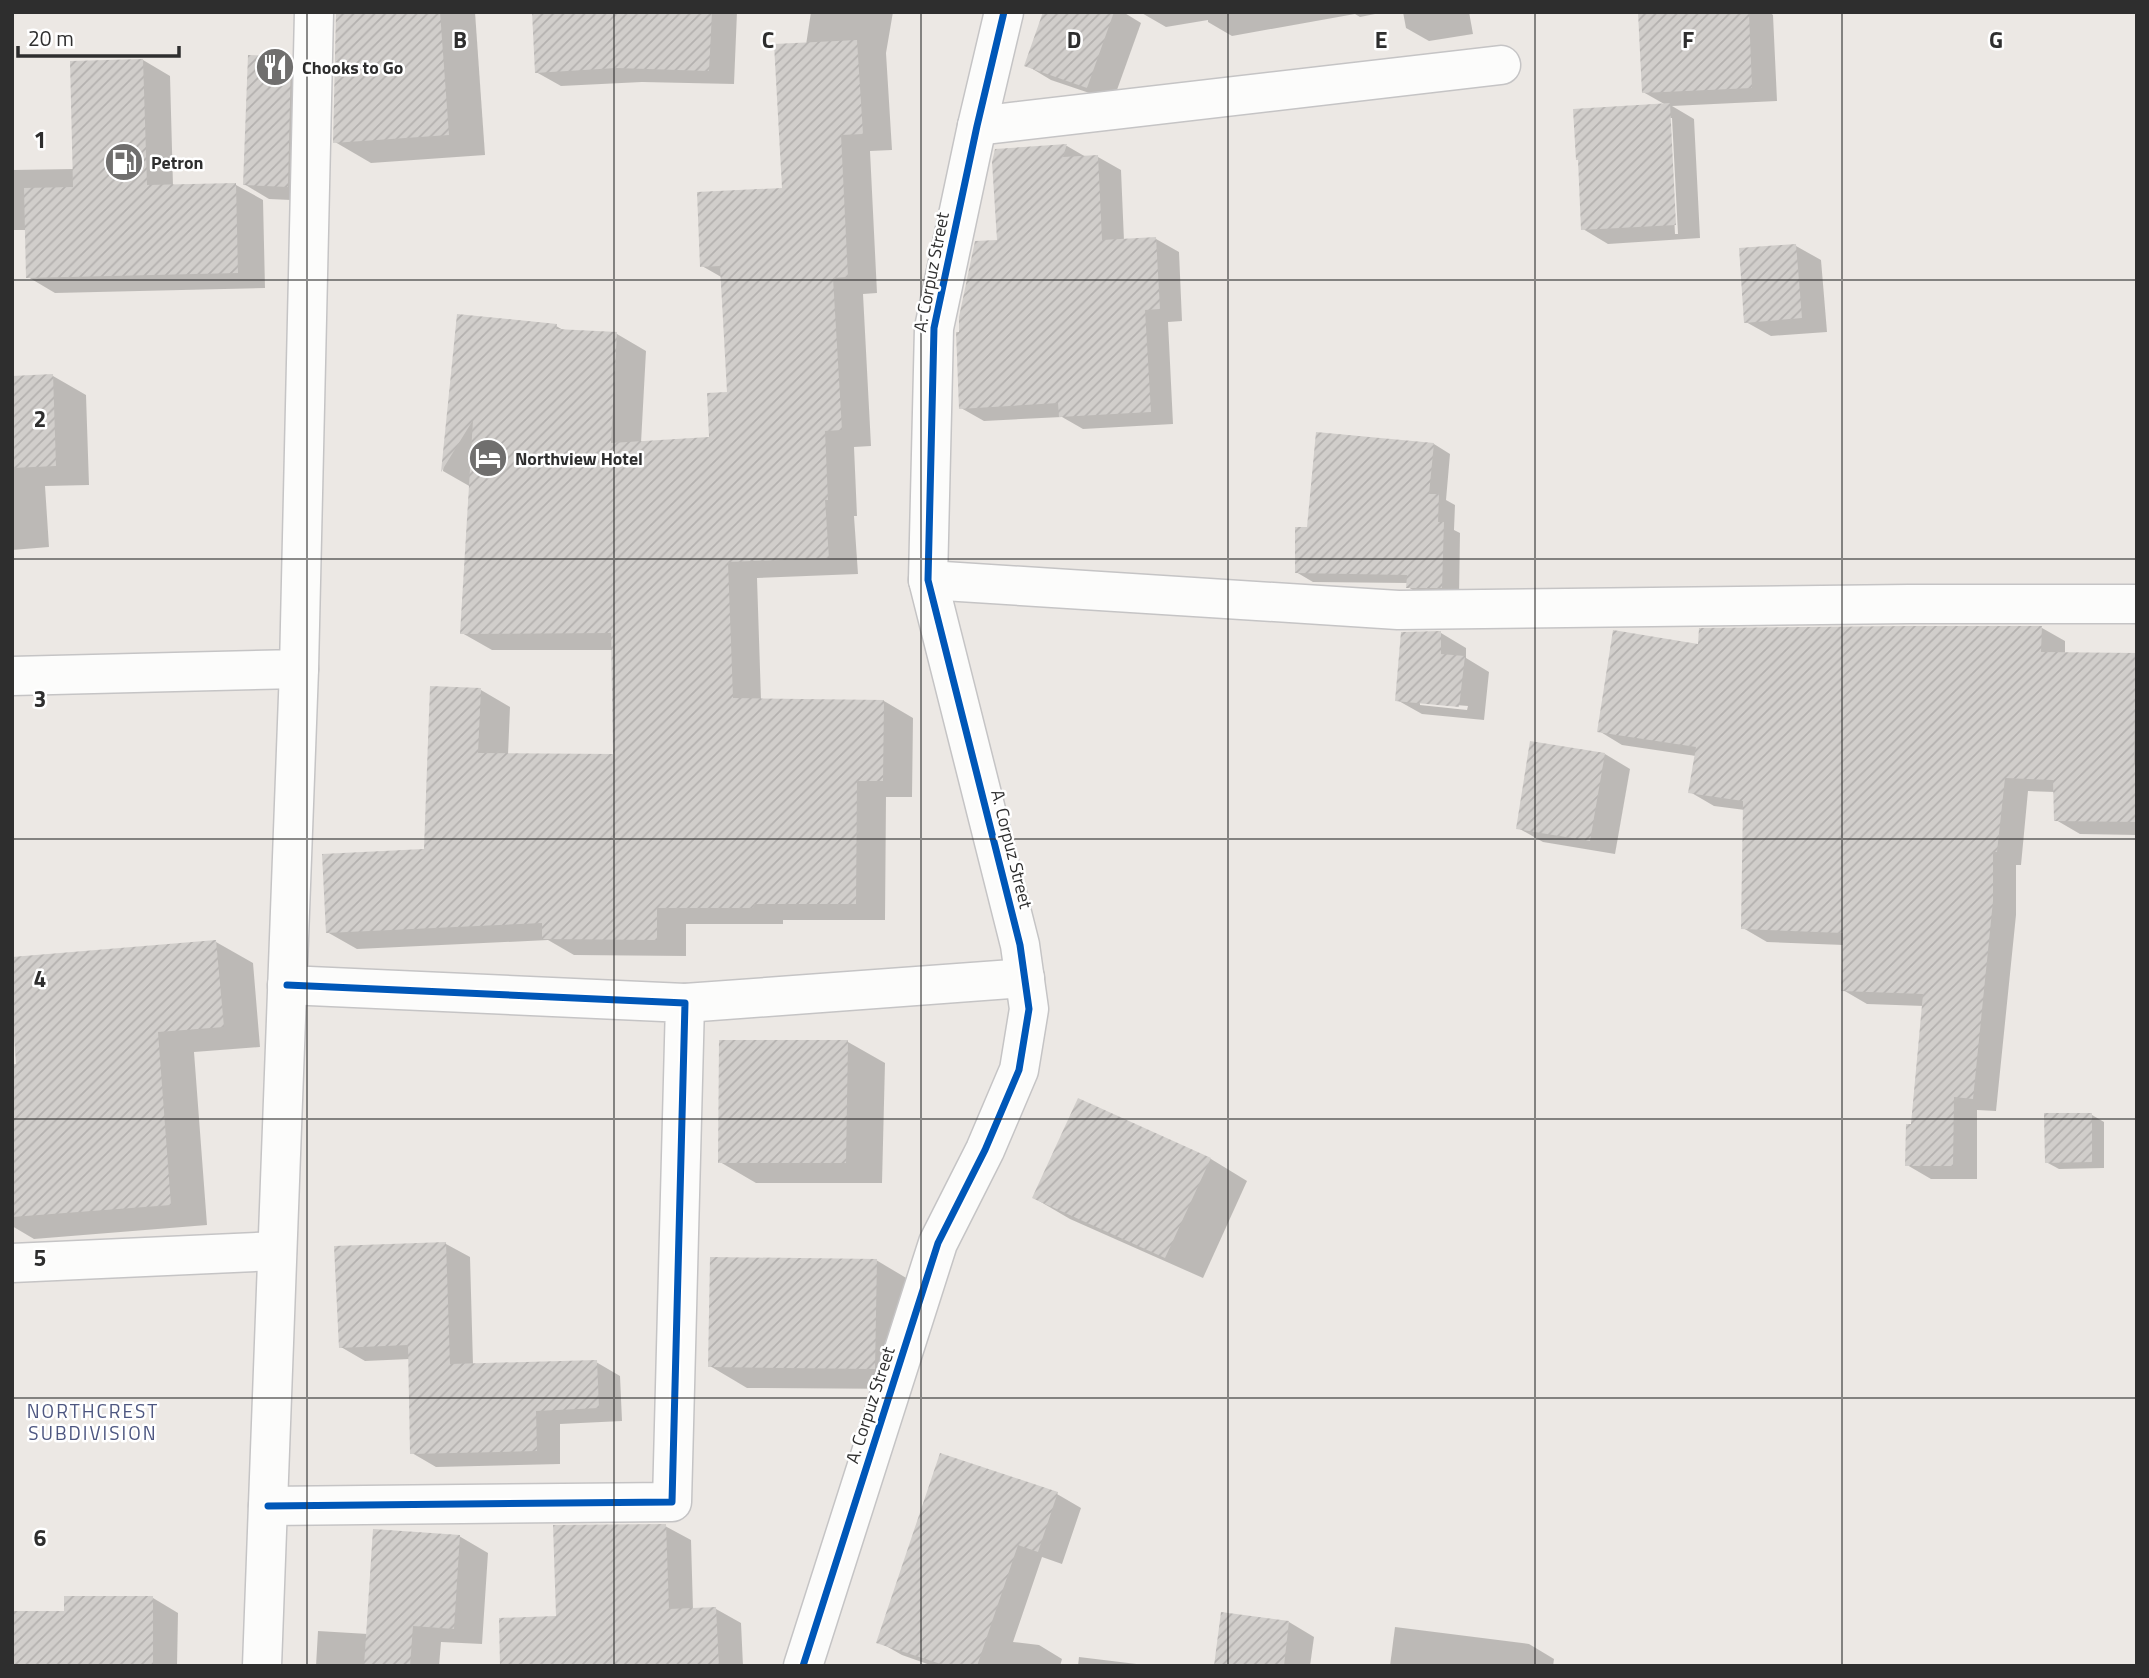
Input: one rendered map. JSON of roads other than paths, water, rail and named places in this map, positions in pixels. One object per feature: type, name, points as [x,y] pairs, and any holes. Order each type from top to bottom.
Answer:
[{"type":"street","points":[[261,1666],[299,669],[314,12]]},
{"type":"street","name":"A. Corpuz Street","points":[[803,1666],[938,1243],[985,1150],[1019,1069],[1029,1009],[1020,945],[928,580],[934,328],[976,126],[1004,12]]},
{"type":"street","points":[[976,126],[1502,65]]},
{"type":"street","points":[[928,580],[1398,610],[2137,604]]},
{"type":"street","points":[[12,676],[299,669]]},
{"type":"street","points":[[287,985],[685,1003],[1025,978]]},
{"type":"street","points":[[268,1506],[672,1502],[685,1003]]},
{"type":"street","points":[[12,1263],[277,1251]]},
{"type":"place","name":"Chooks to Go","points":[[275,67]]},
{"type":"place","name":"Petron","points":[[124,162]]},
{"type":"place","name":"Northview Hotel","points":[[488,458]]},
{"type":"district","name":"NORTHCREST SUBDIVISION","points":[[93,1421]]}]
